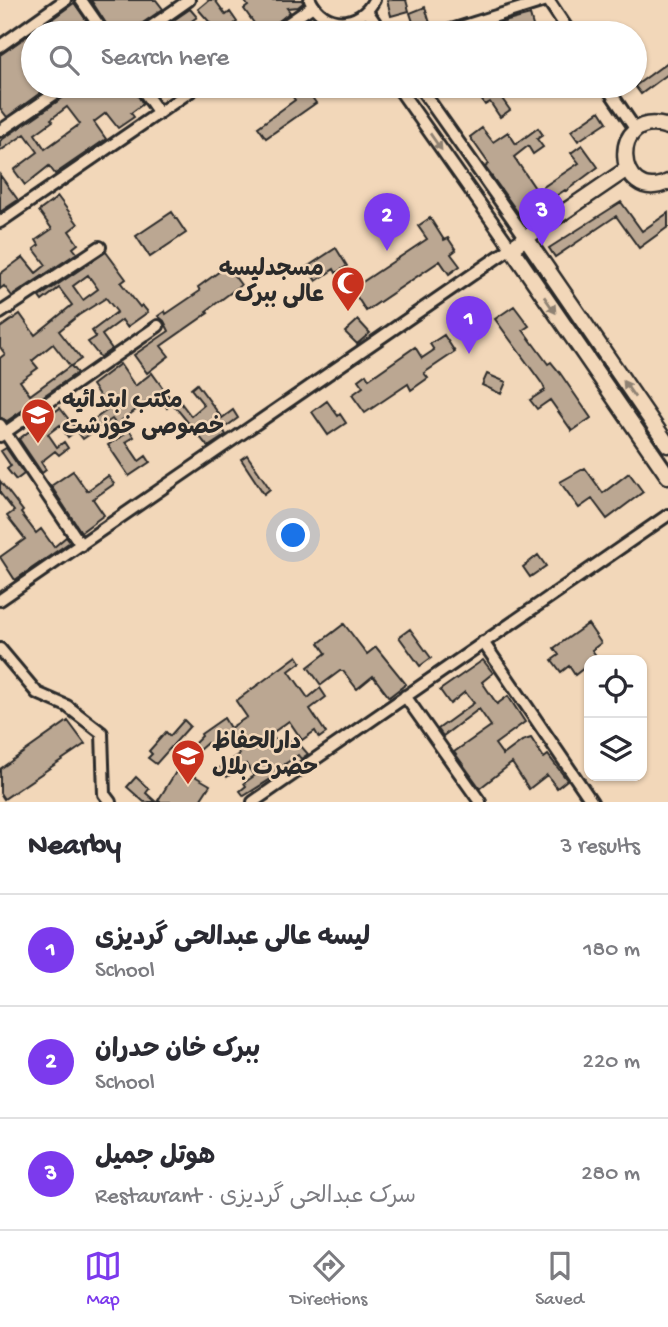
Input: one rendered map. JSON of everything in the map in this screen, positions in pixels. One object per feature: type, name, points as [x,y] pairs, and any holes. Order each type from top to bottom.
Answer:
[{"type":"main road","points":[[668,127],[645,125],[636,130],[625,148],[624,159],[627,169],[642,183],[653,186],[668,183]]},
{"type":"main road","points":[[627,169],[511,248],[668,476]]},
{"type":"main road","points":[[526,238],[668,445]]},
{"type":"street","points":[[35,21],[65,0]]},
{"type":"street","points":[[81,0],[96,21]]},
{"type":"street","points":[[159,21],[189,0]]},
{"type":"street","points":[[289,21],[311,3],[323,17],[332,21],[351,21],[367,11],[374,0]]},
{"type":"street","points":[[480,21],[547,0],[562,21]]},
{"type":"street","points":[[367,11],[374,21]]},
{"type":"street","points":[[0,46],[21,31]]},
{"type":"street","points":[[0,131],[48,98]]},
{"type":"street","points":[[148,98],[159,113]]},
{"type":"street","points":[[0,222],[181,98]]},
{"type":"street","points":[[0,600],[511,248],[405,98]]},
{"type":"street","points":[[427,98],[526,238]]},
{"type":"street","points":[[614,98],[636,130]]},
{"type":"street","points":[[0,313],[100,247]]},
{"type":"street","points":[[80,545],[2,432],[158,326]]},
{"type":"street","points":[[253,802],[668,514]]},
{"type":"street","points":[[483,642],[592,802]]},
{"type":"street","points":[[0,649],[37,693],[67,706],[102,733],[104,794],[110,802]]},
{"type":"street","points":[[405,696],[480,802]]},
{"type":"building","points":[[91,0],[156,0],[163,9],[146,21],[104,21]]},
{"type":"building","points":[[209,0],[215,0],[226,15],[230,12],[236,21],[209,21],[198,9]]},
{"type":"building","points":[[244,0],[302,0],[303,3],[298,7],[287,8],[290,12],[279,21],[252,21],[244,9],[248,6]]},
{"type":"building","points":[[387,0],[406,0],[409,11],[391,16]]},
{"type":"building","points":[[74,3],[87,21],[49,21]]},
{"type":"building","points":[[425,7],[429,21],[413,21],[410,13]]},
{"type":"building","points":[[190,9],[197,17],[192,21],[172,21]]},
{"type":"building","points":[[530,15],[532,21],[508,21]]},
{"type":"building","points":[[21,40],[21,98],[33,98],[7,117],[0,108],[0,55]]},
{"type":"building","points":[[668,62],[668,74],[647,90],[647,77]]},
{"type":"building","points":[[63,98],[139,98],[143,104],[131,113],[134,117],[118,128],[106,113],[94,122],[106,139],[55,174],[49,166],[25,185],[14,170],[38,152],[25,134],[0,151],[0,141]],"holes":[[[67,107],[80,124],[45,149],[35,134]]]},
{"type":"building","points":[[294,98],[312,98],[316,103],[266,138],[258,127],[295,100]]},
{"type":"building","points":[[480,98],[502,98],[510,110],[500,117],[490,102],[485,105]]},
{"type":"building","points":[[600,111],[607,122],[578,141],[571,131]]},
{"type":"building","points":[[482,128],[493,142],[508,132],[516,144],[538,128],[543,135],[537,139],[543,147],[533,154],[528,146],[514,157],[537,191],[579,163],[571,153],[582,145],[598,167],[530,213],[532,216],[524,221],[485,167],[489,164],[470,137]]},
{"type":"building","points":[[0,175],[18,200],[0,212]]},
{"type":"building","points":[[58,197],[78,224],[69,231],[78,244],[73,248],[77,253],[12,296],[4,286],[0,289],[0,274],[23,257],[36,273],[46,265],[34,249],[39,245],[36,240],[52,229],[39,211]]},
{"type":"building","points":[[621,202],[642,231],[668,213],[668,227],[639,248],[616,216],[555,257],[549,248]]},
{"type":"building","points":[[172,212],[186,233],[150,257],[136,236]]},
{"type":"building","points":[[430,218],[444,240],[448,238],[456,250],[451,254],[460,266],[449,274],[440,261],[366,311],[352,289],[427,239],[418,226]]},
{"type":"building","points":[[336,248],[347,266],[336,273],[334,269],[316,281],[307,267]]},
{"type":"building","points":[[106,252],[126,279],[121,283],[140,307],[142,305],[148,312],[127,327],[122,320],[102,335],[112,349],[100,357],[88,342],[96,337],[92,331],[117,312],[106,298],[79,315],[59,331],[81,359],[71,366],[77,373],[7,421],[0,417],[0,358],[5,354],[0,347],[0,328],[20,314],[35,335],[72,305],[59,288],[42,301],[39,297]],"holes":[[[88,275],[98,289],[83,300],[73,286]],[[53,344],[70,366],[30,395],[20,381],[38,368],[32,361]]]},
{"type":"building","points":[[227,266],[241,285],[206,311],[208,313],[161,346],[169,356],[147,373],[134,355],[169,331],[158,316],[165,311],[166,314],[200,291],[198,287]]},
{"type":"building","points":[[514,306],[529,326],[523,330],[548,364],[551,362],[560,373],[591,418],[572,431],[550,400],[537,409],[530,400],[545,390],[543,385],[495,319]]},
{"type":"building","points":[[358,320],[370,333],[357,344],[345,332]]},
{"type":"building","points":[[444,335],[455,352],[424,373],[428,378],[411,390],[408,384],[365,413],[352,395],[363,387],[358,380],[366,374],[369,379],[415,347],[422,358],[434,350],[430,344]]},
{"type":"building","points":[[120,364],[135,386],[152,373],[173,402],[178,399],[191,416],[204,405],[191,389],[197,384],[222,418],[233,410],[238,418],[223,429],[226,435],[208,447],[173,404],[167,408],[162,400],[154,405],[150,400],[122,420],[134,437],[126,442],[139,461],[146,456],[150,462],[129,476],[108,445],[124,435],[112,419],[83,439],[77,431],[106,411],[92,385]]},
{"type":"building","points":[[487,374],[506,382],[501,394],[482,385]]},
{"type":"building","points":[[327,401],[346,423],[328,435],[312,412]]},
{"type":"building","points":[[60,408],[77,430],[68,437],[60,425],[48,434],[57,447],[64,442],[68,448],[59,455],[55,451],[41,462],[46,470],[42,473],[19,439]]},
{"type":"building","points":[[6,448],[24,474],[16,480],[7,469],[11,466],[1,451]]},
{"type":"building","points":[[247,455],[270,489],[264,494],[241,459]]},
{"type":"building","points":[[585,468],[603,493],[629,473],[643,492],[607,519],[592,499],[579,508],[560,482]]},
{"type":"building","points":[[73,471],[87,491],[108,476],[114,484],[93,499],[104,515],[81,532],[51,486]]},
{"type":"building","points":[[0,481],[36,533],[41,529],[54,547],[66,537],[70,542],[15,580],[0,557],[25,539],[7,516],[14,511],[0,493]]},
{"type":"building","points":[[538,555],[546,566],[530,577],[523,567]]},
{"type":"building","points":[[344,624],[367,654],[376,647],[406,684],[389,697],[373,676],[357,689],[343,671],[340,671],[321,685],[308,667],[326,653],[319,643]]},
{"type":"building","points":[[588,624],[601,643],[592,650],[596,655],[584,655],[584,668],[575,675],[569,666],[561,672],[552,660],[559,655],[554,648]]},
{"type":"building","points":[[410,629],[431,658],[420,666],[399,637]]},
{"type":"building","points":[[297,656],[301,662],[289,671],[308,698],[320,688],[326,697],[310,709],[326,733],[319,738],[315,731],[302,740],[289,721],[271,734],[281,748],[294,738],[308,754],[301,759],[298,755],[285,764],[288,768],[244,796],[240,791],[246,786],[244,783],[254,776],[246,764],[227,777],[220,768],[240,754],[226,734],[209,746],[207,743],[190,758],[184,754],[201,734],[224,718],[230,728],[247,717],[236,701]]},
{"type":"building","points":[[483,660],[493,673],[482,682],[497,704],[508,696],[525,722],[495,744],[503,755],[522,741],[531,738],[544,758],[548,755],[567,780],[557,788],[547,775],[529,789],[512,763],[480,788],[454,752],[491,726],[479,709],[443,736],[438,729],[474,703],[465,692],[450,704],[440,690]]},
{"type":"building","points":[[184,720],[190,726],[156,764],[148,758],[152,754],[149,751],[166,732],[170,736]]},
{"type":"building","points":[[68,721],[85,744],[4,799],[0,793],[0,769]]},
{"type":"building","points":[[179,767],[210,785],[199,802],[157,802]]},
{"type":"building","points":[[136,777],[149,789],[146,793],[156,802],[144,802],[127,787]]},
{"type":"place","name":"هوتل جمیل","points":[[542,246]]},
{"type":"place","name":"ببرک خان حدران","points":[[387,251]]},
{"type":"place","name":"مسجدلیسه عالی ببرک","points":[[348,313]]},
{"type":"place","name":"لیسه عالی عبدالحی گردیزی","points":[[469,354]]},
{"type":"place","name":"مکتب ابتدائیه خصوصی خوزشت","points":[[38,445]]},
{"type":"place","name":"دارالحفاظ حضرت بلال","points":[[188,786]]}]
